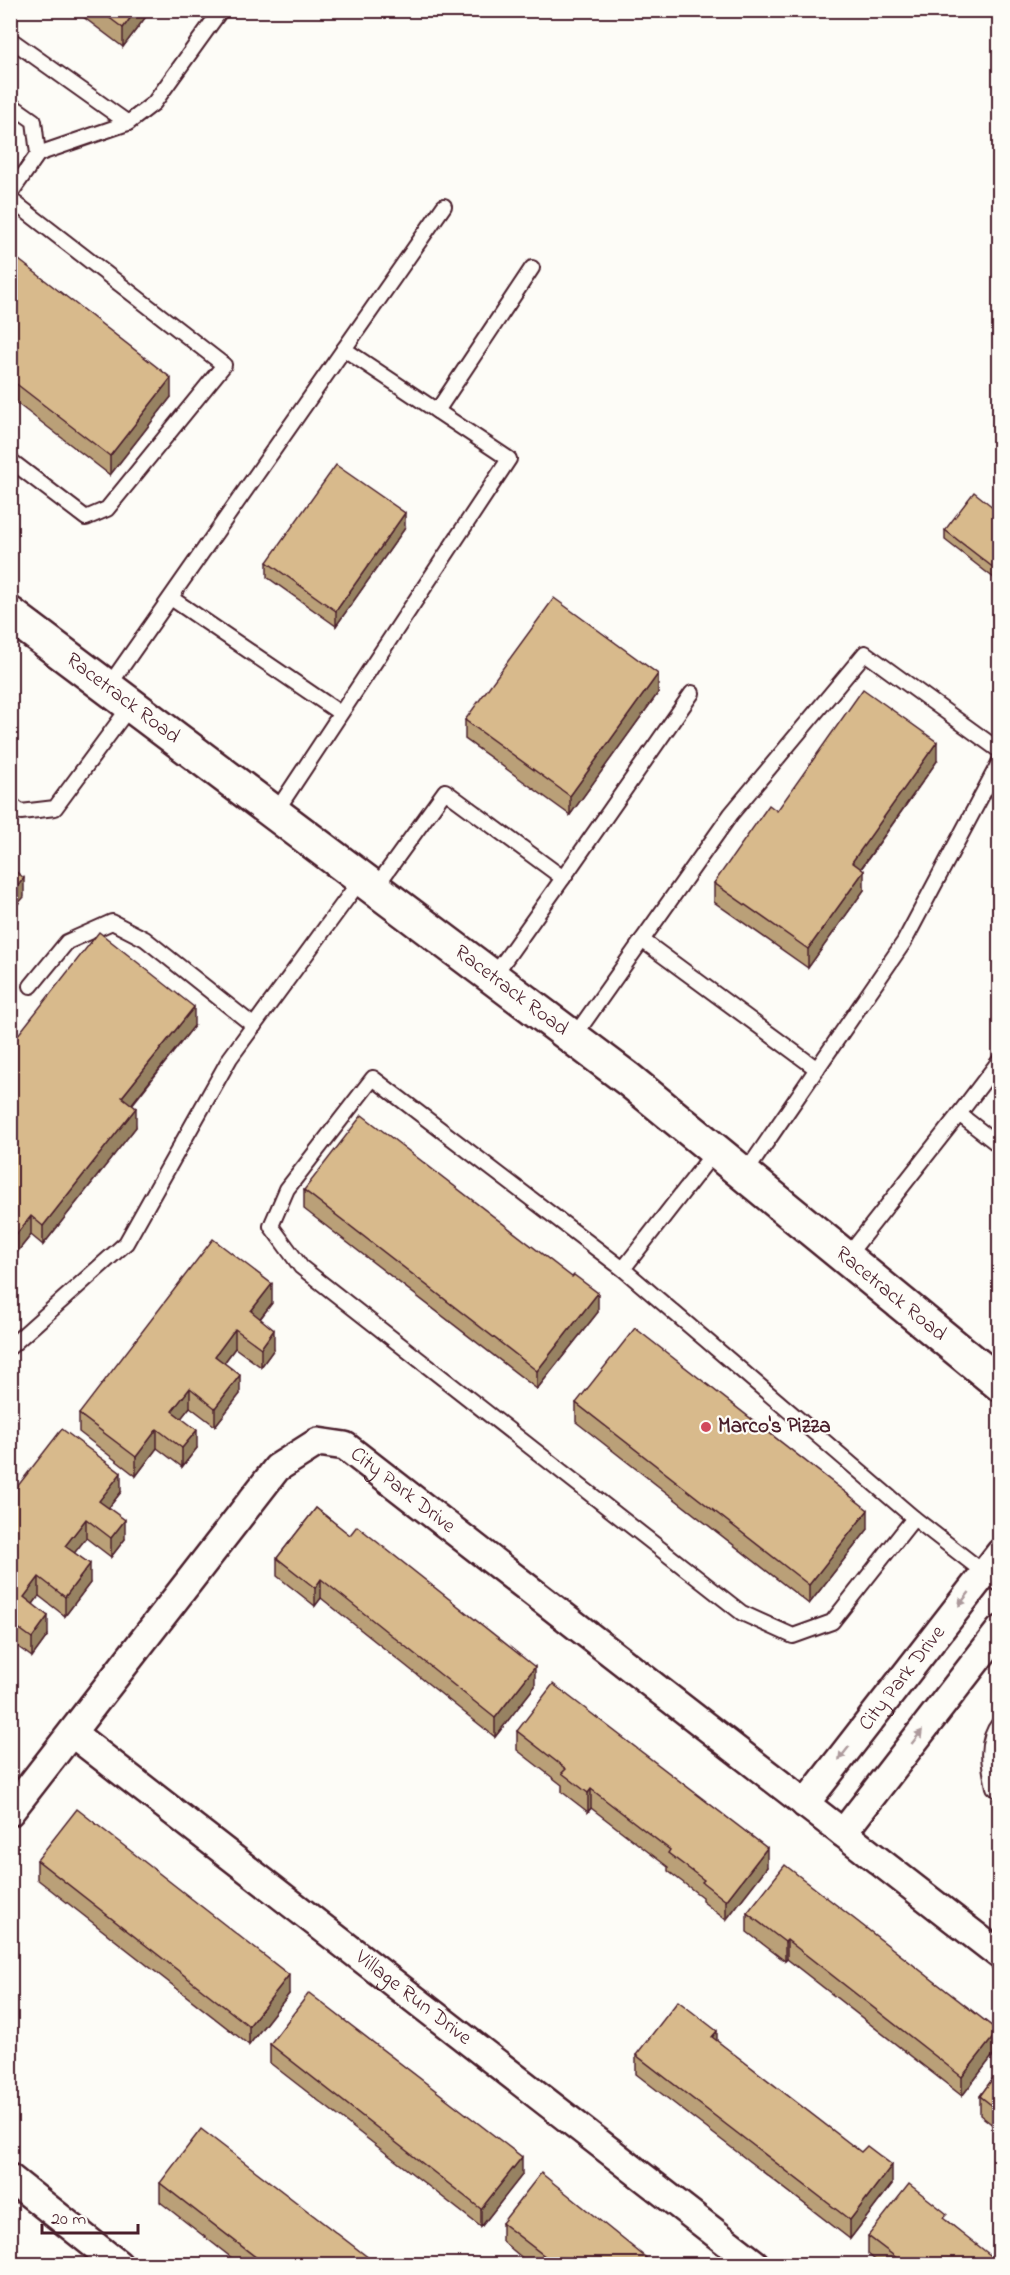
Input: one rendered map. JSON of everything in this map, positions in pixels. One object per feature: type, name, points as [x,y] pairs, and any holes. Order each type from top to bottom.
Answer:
[{"type":"street","name":"Racetrack Road","points":[[10,614],[573,1038],[715,1151],[999,1384]]},
{"type":"street","name":"City Park Drive","points":[[10,1812],[277,1468],[318,1442],[345,1446],[999,1955]]},
{"type":"street","name":"City Park Drive","points":[[805,1804],[994,1570]]},
{"type":"street","points":[[843,1833],[999,1630]]},
{"type":"street","name":"Village Run Drive","points":[[72,1733],[754,2265]]},
{"type":"street","points":[[10,2178],[118,2265]]},
{"type":"lane","points":[[10,460],[86,518],[107,508],[224,365],[10,197],[38,154],[128,123],[154,103],[221,10]]},
{"type":"lane","points":[[10,39],[128,123]]},
{"type":"lane","points":[[10,104],[34,122],[38,154]]},
{"type":"lane","points":[[10,804],[21,812],[55,808],[119,696],[171,598],[444,206]]},
{"type":"lane","points":[[437,411],[532,268]]},
{"type":"lane","points":[[275,813],[509,459],[344,349]]},
{"type":"lane","points":[[171,598],[340,713]]},
{"type":"lane","points":[[573,1038],[731,814],[866,653],[999,751]]},
{"type":"lane","points":[[493,977],[692,693]]},
{"type":"lane","points":[[744,1175],[904,942],[999,761]]},
{"type":"lane","points":[[10,1347],[126,1244],[230,1058],[368,883],[446,791],[563,878]]},
{"type":"lane","points":[[31,986],[66,942],[112,922],[145,939],[254,1026]]},
{"type":"lane","points":[[642,940],[817,1069]]},
{"type":"lane","points":[[846,1258],[999,1060]]},
{"type":"lane","points":[[914,1518],[832,1622],[793,1636],[742,1613],[301,1267],[271,1226],[287,1189],[373,1078],[623,1269],[914,1518],[994,1570]]},
{"type":"lane","points":[[959,1114],[999,1146]]},
{"type":"lane","points":[[623,1269],[715,1151]]},
{"type":"lane","points":[[999,1722],[994,1729],[987,1757],[994,1787],[999,1792]]},
{"type":"building","points":[[99,10],[136,10],[123,28]]},
{"type":"building","points":[[10,253],[171,378],[110,456],[10,379]]},
{"type":"building","points":[[336,465],[405,513],[336,611],[267,562]]},
{"type":"building","points":[[974,492],[999,512],[999,572],[945,530]]},
{"type":"building","points":[[554,598],[658,674],[570,796],[465,720]]},
{"type":"building","points":[[863,689],[937,742],[852,862],[864,871],[808,949],[714,883],[769,805],[777,811]]},
{"type":"building","points":[[10,867],[24,878],[10,895]]},
{"type":"building","points":[[99,932],[194,1007],[122,1097],[136,1108],[43,1226],[31,1216],[10,1242],[10,1045]]},
{"type":"building","points":[[362,1115],[572,1277],[574,1275],[598,1293],[537,1371],[304,1190]]},
{"type":"building","points":[[213,1239],[272,1284],[251,1311],[274,1330],[261,1348],[235,1329],[215,1356],[240,1375],[215,1408],[190,1388],[172,1411],[197,1430],[182,1448],[157,1429],[136,1457],[79,1414]]},
{"type":"building","points":[[635,1328],[868,1510],[809,1585],[576,1403]]},
{"type":"building","points":[[62,1429],[121,1473],[99,1501],[125,1520],[111,1538],[86,1519],[65,1546],[90,1564],[65,1597],[39,1577],[24,1597],[48,1616],[32,1638],[10,1622],[10,1496]]},
{"type":"building","points":[[316,1508],[350,1535],[357,1526],[535,1667],[495,1718],[321,1579],[315,1588],[277,1558]]},
{"type":"building","points":[[553,1684],[767,1848],[726,1901],[702,1882],[704,1880],[668,1853],[670,1850],[591,1789],[588,1793],[562,1773],[566,1769],[517,1731]]},
{"type":"building","points":[[77,1809],[289,1975],[249,2026],[37,1860]]},
{"type":"building","points":[[785,1865],[998,2031],[962,2077],[787,1940],[785,1942],[747,1913]]},
{"type":"building","points":[[309,1993],[522,2157],[481,2209],[270,2044]]},
{"type":"building","points":[[678,2001],[717,2031],[712,2037],[861,2152],[867,2146],[892,2165],[850,2220],[636,2055]]},
{"type":"building","points":[[999,2070],[999,2111],[980,2096]]},
{"type":"building","points":[[201,2129],[378,2265],[266,2265],[160,2183]]},
{"type":"building","points":[[541,2173],[655,2265],[548,2265],[551,2261],[502,2223]]},
{"type":"building","points":[[909,2184],[947,2214],[943,2218],[999,2262],[999,2265],[906,2265],[868,2236]]},
{"type":"place","name":"Marco's Pizza","points":[[706,1427]]}]
